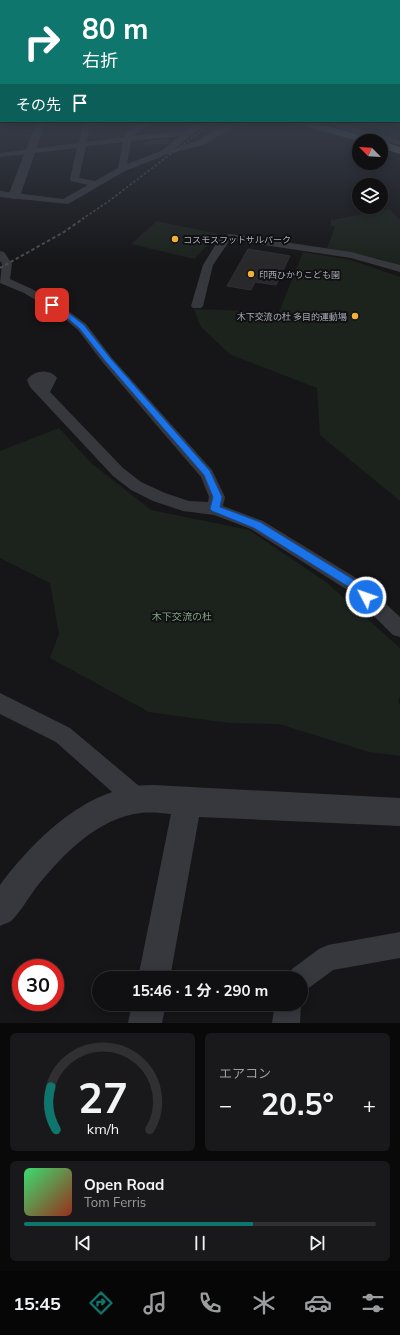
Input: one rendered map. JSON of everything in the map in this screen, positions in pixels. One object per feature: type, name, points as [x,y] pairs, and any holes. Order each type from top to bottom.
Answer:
[{"type":"street","points":[[0,202],[14,196],[25,168]]},
{"type":"street","points":[[77,168],[74,179],[95,184]]},
{"type":"street","points":[[0,194],[65,202],[125,168]]},
{"type":"street","points":[[197,306],[208,265],[222,242],[227,237],[345,254],[380,262],[400,269]]},
{"type":"street","points":[[0,254],[7,264],[4,281],[28,291],[64,312],[82,327],[108,360],[207,474],[217,497],[215,509]]},
{"type":"street","points":[[43,392],[118,472],[136,486],[159,497],[189,507],[215,509],[257,525],[355,586],[400,629]]},
{"type":"street","points":[[0,703],[63,735],[138,799]]},
{"type":"street","points":[[0,910],[43,856],[67,832],[113,806],[138,799],[400,812]]},
{"type":"street","points":[[155,971],[188,802]]},
{"type":"street","points":[[308,973],[328,958],[400,946]]},
{"type":"street","points":[[145,1023],[148,1011]]},
{"type":"street","points":[[286,1023],[287,1011]]},
{"type":"green space","points":[[388,209],[400,220],[400,266],[380,259],[327,248],[335,227],[331,226],[331,220],[363,214],[388,214]]},
{"type":"green space","name":"コスモスフットサルパーク","points":[[157,221],[218,234],[194,259],[131,244]]},
{"type":"green space","points":[[303,252],[351,260],[400,277],[400,501],[320,435],[317,388],[231,355],[201,327],[194,309],[279,312]]},
{"type":"green space","name":"木下交流の杜","points":[[59,428],[91,463],[151,510],[249,530],[326,582],[400,648],[400,696],[398,702],[400,704],[400,756],[369,752],[279,724],[229,723],[149,712],[50,658],[59,634],[50,583],[0,558],[0,451]]},
{"type":"building","points":[[248,249],[290,256],[276,285],[255,282],[251,290],[227,286]]},
{"type":"railway","points":[[82,219],[109,201],[153,168]]},
{"type":"railway","points":[[0,268],[64,232],[84,218]]},
{"type":"place","name":"コスモスフットサルパーク","points":[[175,239]]},
{"type":"place","name":"印西ひかりこども園","points":[[251,274]]},
{"type":"place","name":"木下交流の杜 多目的運動場","points":[[355,316]]},
{"type":"route","points":[[52,305],[64,312],[82,327],[108,360],[207,474],[217,497],[215,509],[257,525],[355,586],[366,597]]}]
